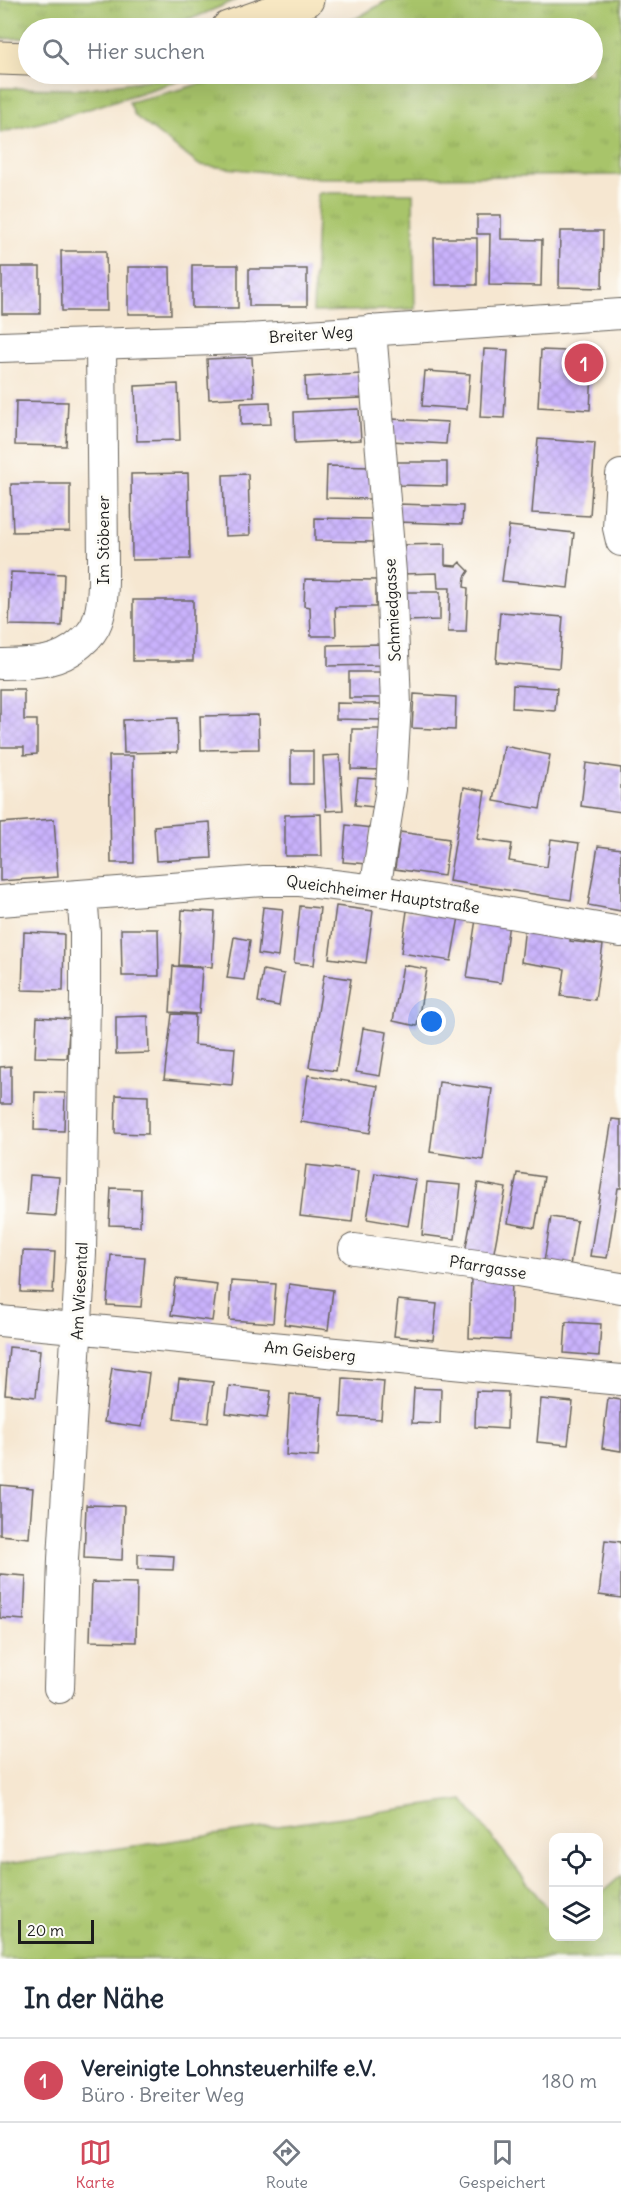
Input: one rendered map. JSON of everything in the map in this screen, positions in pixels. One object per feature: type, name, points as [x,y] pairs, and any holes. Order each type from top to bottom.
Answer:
[{"type":"main road","points":[[257,18],[308,0]]},
{"type":"main road","points":[[0,58],[18,59]]},
{"type":"street","name":"Breiter Weg","points":[[0,346],[246,339],[621,314]]},
{"type":"street","name":"Schmiedgasse","points":[[371,330],[391,573],[396,705],[391,789],[375,890]]},
{"type":"street","name":"Im Stöbener","points":[[0,664],[57,659],[74,649],[88,636],[97,622],[103,593],[104,551],[101,344]]},
{"type":"street","points":[[621,475],[618,522],[621,541]]},
{"type":"street","name":"Queichheimer Hauptstraße","points":[[0,901],[287,880],[375,890],[621,932]]},
{"type":"street","name":"Am Wiesental","points":[[59,1688],[63,1559],[81,1253],[85,1090],[85,943],[82,895]]},
{"type":"street","name":"Pfarrgasse","points":[[354,1249],[493,1267],[621,1288]]},
{"type":"street","name":"Am Geisberg","points":[[0,1321],[621,1380]]},
{"type":"green space","points":[[0,0],[236,0],[191,18],[18,18],[18,38],[0,39]]},
{"type":"green space","points":[[388,0],[621,0],[621,175],[320,178],[199,165],[135,116],[129,102],[199,84],[603,84],[603,18],[357,18]]},
{"type":"green space","points":[[119,84],[169,84],[66,116],[0,133],[0,88],[82,89]]},
{"type":"green space","points":[[318,193],[413,193],[415,309],[313,312]]},
{"type":"green space","points":[[463,1800],[549,1911],[549,1941],[603,1941],[603,1892],[621,1876],[621,1959],[0,1959],[0,1865]]},
{"type":"building","points":[[477,215],[501,215],[501,239],[542,240],[541,286],[489,285],[490,234],[477,234]]},
{"type":"building","points":[[560,231],[603,231],[602,288],[559,287]]},
{"type":"building","points":[[434,238],[477,238],[477,285],[435,285]]},
{"type":"building","points":[[61,251],[106,251],[107,311],[62,311]]},
{"type":"building","points":[[192,265],[238,265],[238,308],[192,308]]},
{"type":"building","points":[[2,267],[40,267],[40,314],[2,314]]},
{"type":"building","points":[[128,267],[170,267],[171,314],[128,314]]},
{"type":"building","points":[[249,269],[307,269],[307,306],[249,306]]},
{"type":"building","points":[[484,349],[508,350],[504,418],[480,417]]},
{"type":"building","points":[[541,350],[593,352],[590,410],[538,407]]},
{"type":"building","points":[[252,357],[254,397],[209,399],[207,359]]},
{"type":"building","points":[[425,371],[470,374],[467,409],[422,406]]},
{"type":"building","points":[[361,374],[362,398],[306,400],[305,377]]},
{"type":"building","points":[[178,384],[180,440],[137,441],[135,386]]},
{"type":"building","points":[[16,401],[68,402],[66,446],[15,445]]},
{"type":"building","points":[[270,402],[271,424],[241,425],[241,403]]},
{"type":"building","points":[[359,409],[361,440],[295,443],[294,412]]},
{"type":"building","points":[[392,419],[448,422],[446,444],[391,441]]},
{"type":"building","points":[[538,439],[595,443],[590,516],[532,513]]},
{"type":"building","points":[[397,462],[447,462],[447,486],[397,485]]},
{"type":"building","points":[[327,466],[371,467],[370,499],[326,498]]},
{"type":"building","points":[[188,473],[190,559],[132,560],[131,474]]},
{"type":"building","points":[[248,474],[250,535],[225,536],[223,475]]},
{"type":"building","points":[[11,484],[70,484],[70,531],[13,532]]},
{"type":"building","points":[[397,504],[463,506],[462,524],[397,522]]},
{"type":"building","points":[[315,518],[373,519],[373,542],[315,541]]},
{"type":"building","points":[[509,526],[574,533],[568,588],[502,581]]},
{"type":"building","points":[[445,544],[445,565],[456,566],[460,562],[469,571],[465,577],[464,587],[468,588],[466,632],[448,632],[450,588],[438,588],[437,573],[402,574],[402,545]]},
{"type":"building","points":[[11,572],[64,574],[62,626],[9,625]]},
{"type":"building","points":[[305,579],[376,580],[376,607],[335,607],[336,636],[311,636],[310,607],[304,606]]},
{"type":"building","points":[[405,592],[440,592],[440,620],[405,621]]},
{"type":"building","points":[[133,600],[193,600],[193,661],[133,661]]},
{"type":"building","points":[[500,612],[563,617],[559,668],[496,662]]},
{"type":"building","points":[[381,644],[382,665],[328,666],[328,645]]},
{"type":"building","points":[[349,672],[384,672],[385,698],[349,698]]},
{"type":"building","points":[[513,685],[557,688],[555,711],[512,708]]},
{"type":"building","points":[[0,689],[24,689],[24,720],[37,720],[37,754],[24,755],[24,747],[0,747]]},
{"type":"building","points":[[414,694],[456,697],[455,730],[412,728]]},
{"type":"building","points":[[336,703],[382,704],[381,720],[336,719]]},
{"type":"building","points":[[258,715],[259,749],[201,750],[200,716]]},
{"type":"building","points":[[177,718],[178,752],[124,753],[123,720]]},
{"type":"building","points":[[352,729],[383,729],[382,770],[351,769]]},
{"type":"building","points":[[504,746],[550,755],[540,809],[494,801]]},
{"type":"building","points":[[291,751],[313,751],[313,784],[291,784]]},
{"type":"building","points":[[340,755],[343,810],[326,811],[323,756]]},
{"type":"building","points":[[109,756],[133,756],[134,863],[111,863]]},
{"type":"building","points":[[586,763],[621,768],[621,812],[581,806]]},
{"type":"building","points":[[358,778],[377,779],[374,807],[355,805]]},
{"type":"building","points":[[464,787],[485,791],[477,839],[512,844],[509,861],[547,867],[551,839],[579,843],[571,900],[449,881]]},
{"type":"building","points":[[321,814],[322,856],[285,856],[285,815]]},
{"type":"building","points":[[54,819],[58,877],[0,881],[0,823]]},
{"type":"building","points":[[210,822],[212,858],[156,861],[154,826]]},
{"type":"building","points":[[346,825],[372,828],[368,864],[343,862]]},
{"type":"building","points":[[400,832],[449,839],[444,876],[395,869]]},
{"type":"building","points":[[598,846],[621,849],[621,911],[588,905]]},
{"type":"building","points":[[300,906],[320,908],[314,965],[294,963]]},
{"type":"building","points":[[336,906],[373,911],[366,963],[329,958]]},
{"type":"building","points":[[263,907],[283,909],[278,957],[258,954]]},
{"type":"building","points":[[182,910],[215,912],[212,967],[179,965]]},
{"type":"building","points":[[407,911],[459,917],[451,961],[401,953]]},
{"type":"building","points":[[476,919],[509,923],[501,983],[467,978]]},
{"type":"building","points":[[525,926],[571,933],[570,941],[603,945],[595,1000],[561,996],[565,969],[521,962]]},
{"type":"building","points":[[121,929],[158,929],[159,976],[122,976]]},
{"type":"building","points":[[24,932],[64,934],[63,991],[22,990]]},
{"type":"building","points":[[234,937],[250,940],[244,980],[227,978]]},
{"type":"building","points":[[403,965],[427,969],[417,1026],[393,1021]]},
{"type":"building","points":[[173,966],[202,968],[199,1014],[170,1012]]},
{"type":"building","points":[[263,970],[284,974],[279,1006],[258,1002]]},
{"type":"building","points":[[324,975],[351,979],[336,1071],[309,1067]]},
{"type":"building","points":[[172,1014],[195,1015],[194,1045],[235,1048],[232,1085],[164,1079]]},
{"type":"building","points":[[148,1016],[149,1053],[116,1054],[116,1017]]},
{"type":"building","points":[[37,1017],[70,1019],[67,1058],[35,1057]]},
{"type":"building","points":[[363,1028],[387,1032],[380,1076],[356,1072]]},
{"type":"building","points":[[11,1066],[11,1104],[0,1104],[0,1067]]},
{"type":"building","points":[[308,1075],[378,1086],[370,1133],[301,1122]]},
{"type":"building","points":[[439,1082],[492,1089],[483,1160],[430,1152]]},
{"type":"building","points":[[35,1092],[65,1093],[64,1131],[34,1130]]},
{"type":"building","points":[[116,1095],[148,1096],[148,1134],[115,1133]]},
{"type":"building","points":[[612,1119],[621,1120],[621,1188],[618,1188],[607,1258],[590,1256]]},
{"type":"building","points":[[306,1165],[358,1171],[352,1222],[300,1216]]},
{"type":"building","points":[[375,1173],[416,1180],[408,1226],[367,1219]]},
{"type":"building","points":[[517,1173],[544,1177],[535,1228],[508,1223]]},
{"type":"building","points":[[30,1175],[59,1177],[56,1216],[27,1214]]},
{"type":"building","points":[[427,1182],[461,1185],[455,1239],[422,1235]]},
{"type":"building","points":[[478,1183],[506,1188],[493,1257],[465,1252]]},
{"type":"building","points":[[111,1188],[141,1189],[140,1226],[109,1225]]},
{"type":"building","points":[[551,1217],[577,1221],[570,1266],[544,1262]]},
{"type":"building","points":[[23,1251],[55,1252],[53,1293],[21,1292]]},
{"type":"building","points":[[111,1255],[145,1257],[141,1307],[107,1305]]},
{"type":"building","points":[[471,1278],[512,1279],[510,1340],[469,1338]]},
{"type":"building","points":[[176,1279],[217,1284],[212,1321],[171,1315]]},
{"type":"building","points":[[231,1281],[276,1284],[273,1323],[229,1320]]},
{"type":"building","points":[[289,1284],[333,1290],[328,1330],[284,1324]]},
{"type":"building","points":[[398,1300],[437,1304],[433,1340],[394,1336]]},
{"type":"building","points":[[566,1322],[601,1324],[599,1356],[564,1353]]},
{"type":"building","points":[[9,1347],[40,1350],[36,1397],[5,1394]]},
{"type":"building","points":[[112,1368],[149,1373],[142,1427],[104,1422]]},
{"type":"building","points":[[179,1378],[213,1382],[208,1423],[174,1419]]},
{"type":"building","points":[[343,1378],[384,1381],[381,1419],[341,1417]]},
{"type":"building","points":[[229,1386],[271,1391],[267,1418],[226,1413]]},
{"type":"building","points":[[414,1388],[441,1389],[440,1424],[412,1423]]},
{"type":"building","points":[[476,1391],[508,1392],[507,1429],[475,1427]]},
{"type":"building","points":[[290,1394],[322,1397],[318,1457],[286,1455]]},
{"type":"building","points":[[608,1398],[621,1400],[621,1451],[602,1448]]},
{"type":"building","points":[[541,1399],[573,1402],[568,1445],[537,1442]]},
{"type":"building","points":[[0,1485],[33,1488],[29,1538],[0,1535]]},
{"type":"building","points":[[86,1505],[124,1506],[122,1560],[84,1558]]},
{"type":"building","points":[[605,1540],[621,1542],[621,1598],[599,1595]]},
{"type":"building","points":[[138,1554],[174,1556],[173,1570],[138,1569]]},
{"type":"building","points":[[0,1574],[26,1576],[24,1620],[0,1618]]},
{"type":"building","points":[[92,1582],[137,1583],[136,1642],[90,1641]]},
{"type":"place","name":"Vereinigte Lohnsteuerhilfe e.V.","points":[[584,363]]}]
